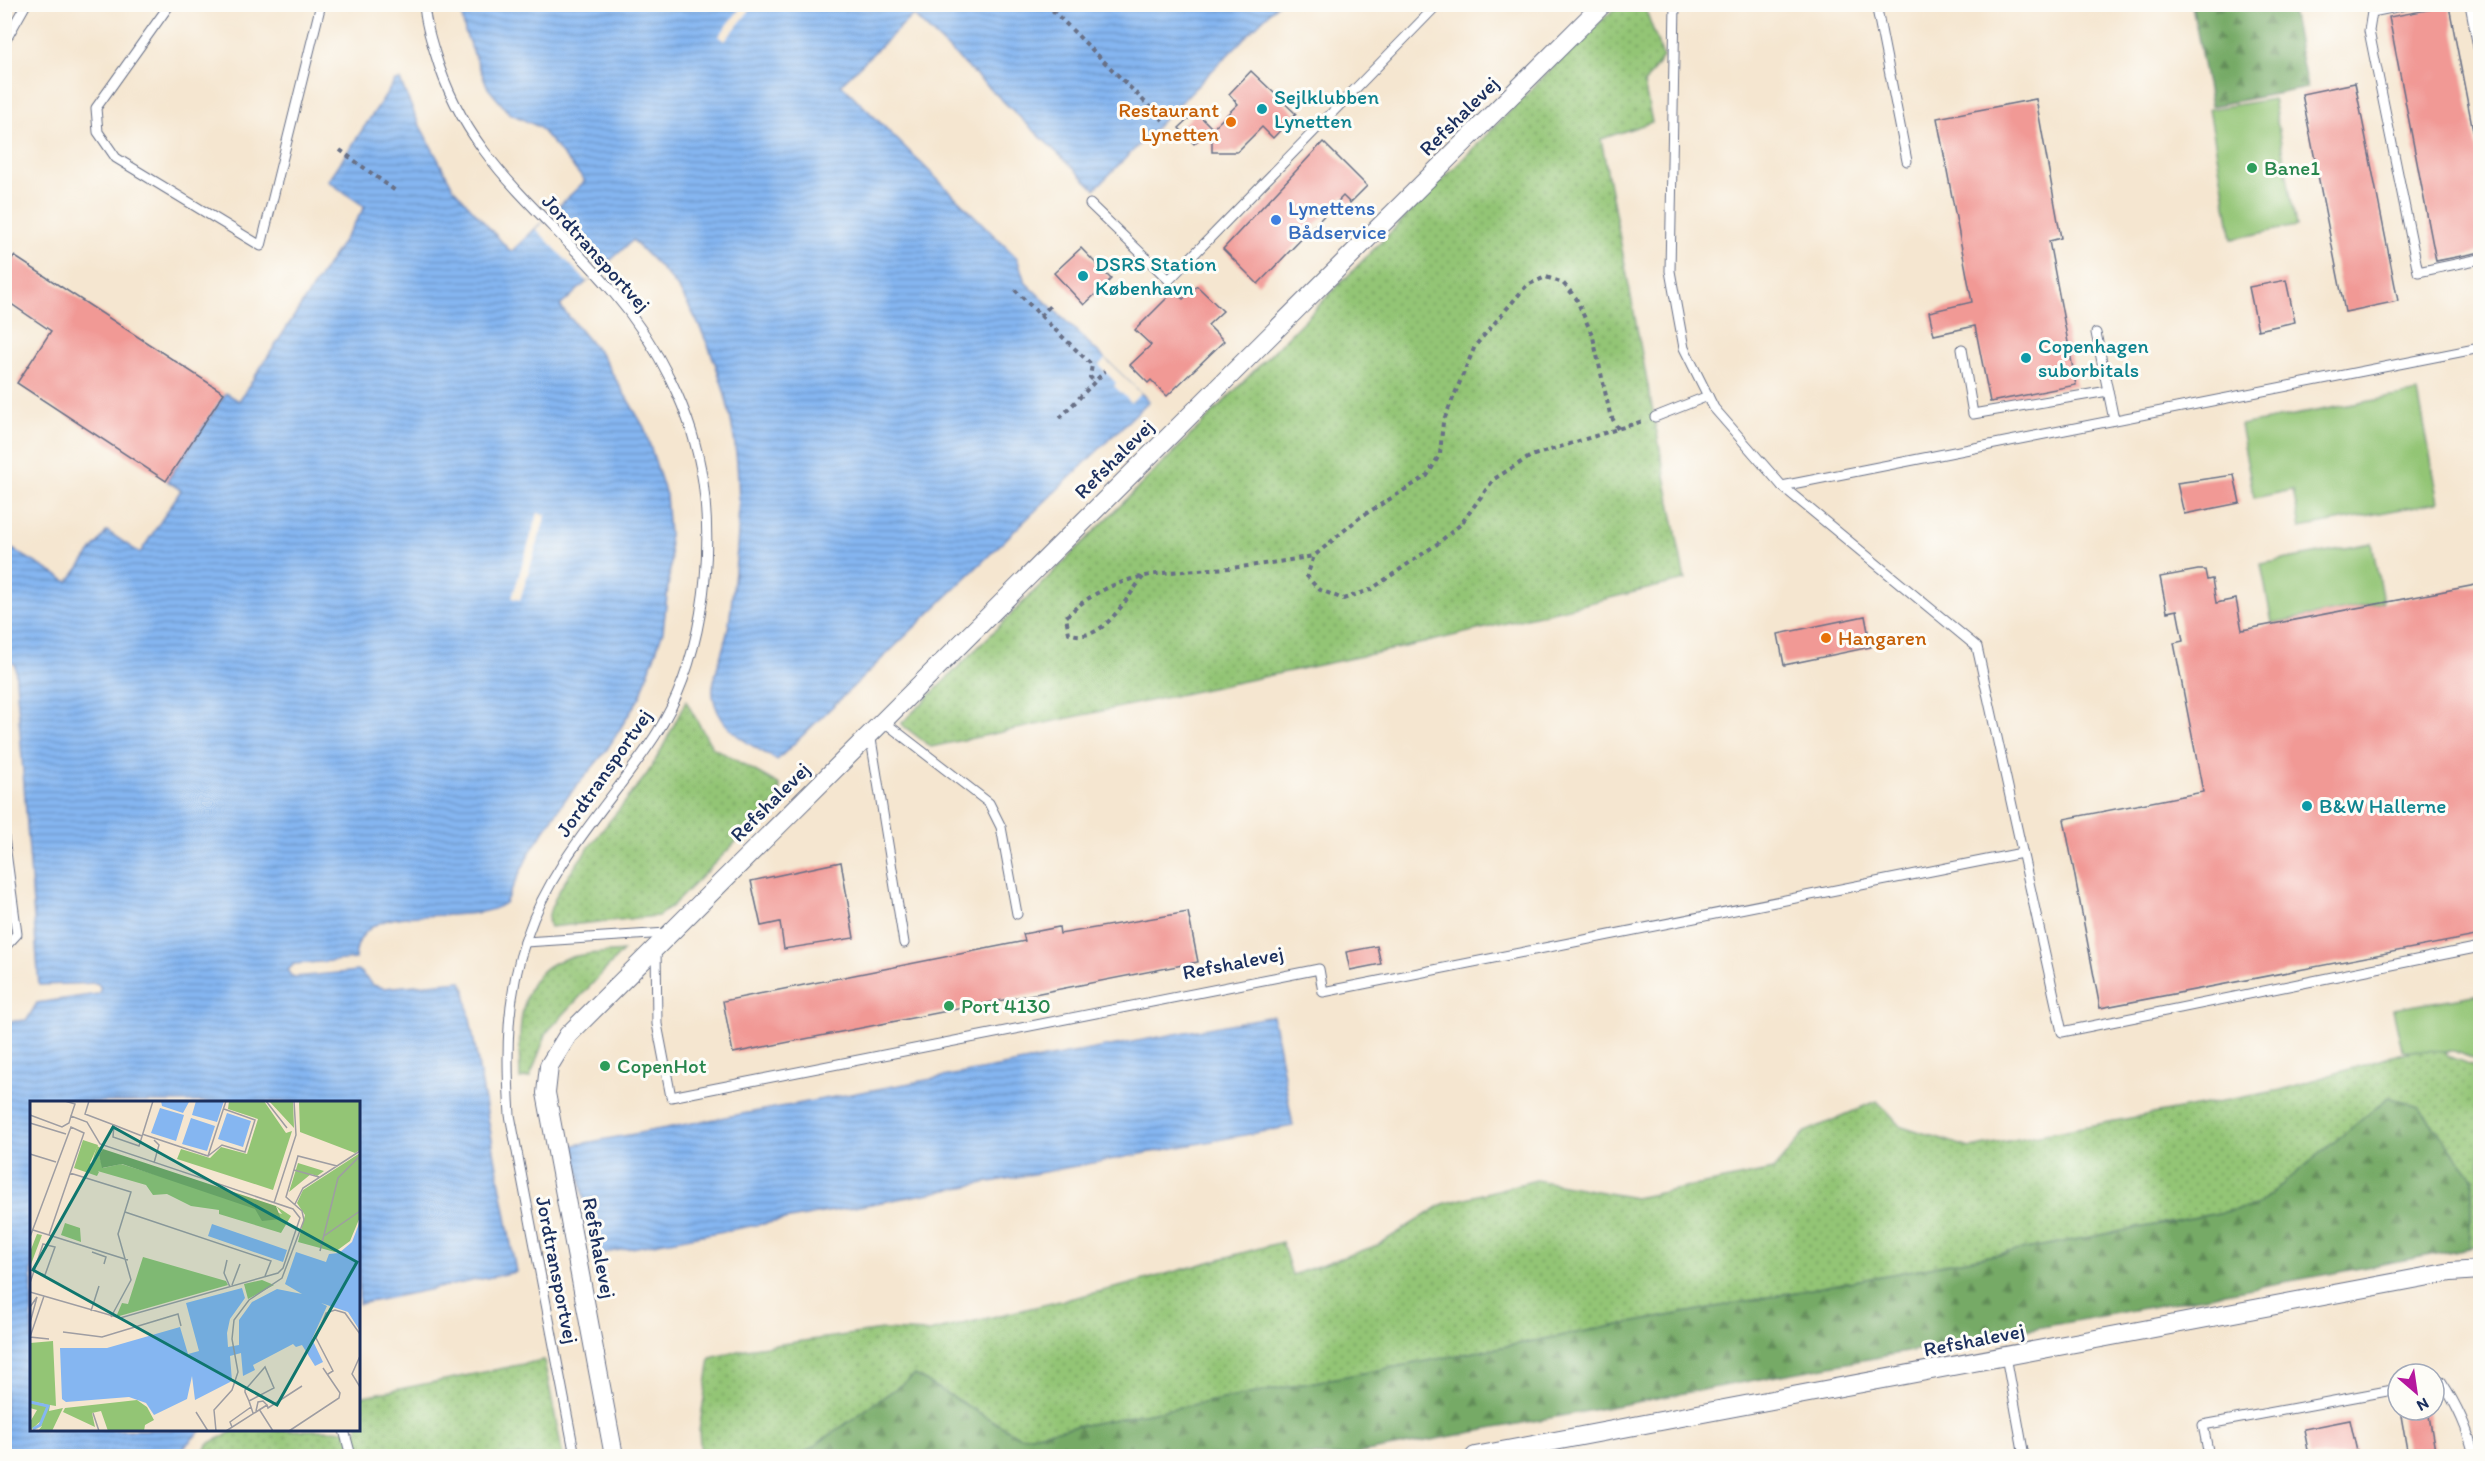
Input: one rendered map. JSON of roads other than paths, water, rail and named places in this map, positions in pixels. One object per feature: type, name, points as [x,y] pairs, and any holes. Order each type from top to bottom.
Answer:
[{"type":"street","name":"Refshalevej","points":[[614,1456],[546,1093],[549,1066],[568,1035],[1602,5]]},
{"type":"street","name":"Refshalevej","points":[[1475,1456],[2451,1272],[2481,1270]]},
{"type":"lane","points":[[4,43],[26,4]]},
{"type":"lane","points":[[170,4],[96,108],[98,132],[116,158],[261,246],[321,4]]},
{"type":"lane","name":"Jordtransportvej","points":[[424,4],[425,18],[450,97],[475,142],[498,172],[596,275],[634,319],[667,371],[689,426],[702,481],[707,544],[706,579],[698,631],[671,706],[657,734],[581,834],[546,892],[525,942],[509,1012],[506,1061],[510,1115],[574,1456]]},
{"type":"lane","points":[[1090,204],[1169,280],[1438,4]]},
{"type":"lane","points":[[1675,4],[1670,272],[1684,348],[1714,408],[1782,486],[1977,647],[2062,1032],[2481,947]]},
{"type":"lane","points":[[1876,4],[1907,161]]},
{"type":"lane","points":[[2411,4],[2372,12],[2369,31],[2418,272],[2481,260]]},
{"type":"lane","points":[[2470,4],[2481,58]]},
{"type":"lane","points":[[2096,333],[2114,420]]},
{"type":"lane","points":[[1782,486],[2481,348]]},
{"type":"lane","points":[[1962,349],[1973,414],[2108,390]]},
{"type":"lane","points":[[1655,417],[1708,396]]},
{"type":"lane","points":[[877,727],[989,804],[1001,827],[1017,914]]},
{"type":"lane","points":[[877,727],[904,943]]},
{"type":"lane","points":[[4,837],[17,934],[4,948]]},
{"type":"lane","name":"Refshalevej","points":[[657,946],[657,1024],[671,1097],[1319,969],[1323,992],[2022,853]]},
{"type":"lane","points":[[525,942],[670,933]]},
{"type":"lane","points":[[2006,1356],[2024,1456]]},
{"type":"lane","points":[[2446,1389],[2469,1431],[2474,1456]]},
{"type":"lane","points":[[2209,1456],[2203,1425],[2386,1391]]},
{"type":"lane","points":[[344,1431],[351,1456]]},
{"type":"water","points":[[460,5],[1277,5],[1095,189],[913,15],[841,84],[1017,258],[1025,282],[1149,401],[777,760],[746,742],[728,727],[721,718],[713,695],[714,681],[730,615],[737,556],[738,478],[727,403],[701,330],[677,287],[633,240],[560,306],[602,356],[644,427],[666,495],[671,561],[663,631],[640,697],[606,751],[564,801],[530,852],[505,903],[487,911],[466,914],[393,919],[374,926],[361,938],[355,959],[294,964],[288,970],[290,975],[295,977],[359,971],[373,985],[384,988],[461,981],[464,986],[516,1272],[360,1304],[360,1101],[30,1101],[30,1431],[200,1431],[175,1456],[5,1456],[5,1022],[27,1020],[37,1003],[98,994],[101,988],[97,983],[39,985],[15,665],[5,657],[4,544],[68,582],[107,531],[140,553],[181,490],[167,481],[226,393],[239,401],[365,207],[328,181],[395,81],[400,80],[418,122],[454,189],[511,252],[585,181],[539,127],[509,113],[488,88],[465,32]]},
{"type":"water","points":[[1273,1016],[1293,1126],[594,1255],[574,1145]]},
{"type":"place","name":"Sejlklubben Lynetten","points":[[1262,109]]},
{"type":"place","name":"Restaurant Lynetten","points":[[1231,122]]},
{"type":"place","name":"Bane1","points":[[2252,168]]},
{"type":"place","name":"Lynettens Bådservice","points":[[1276,220]]},
{"type":"place","name":"DSRS Station København","points":[[1083,276]]},
{"type":"place","name":"Copenhagen suborbitals","points":[[2026,358]]},
{"type":"place","name":"Hangaren","points":[[1826,638]]},
{"type":"place","name":"B&W Hallerne","points":[[2307,806]]},
{"type":"place","name":"Port 4130","points":[[949,1006]]},
{"type":"place","name":"CopenHot","points":[[605,1066]]}]
